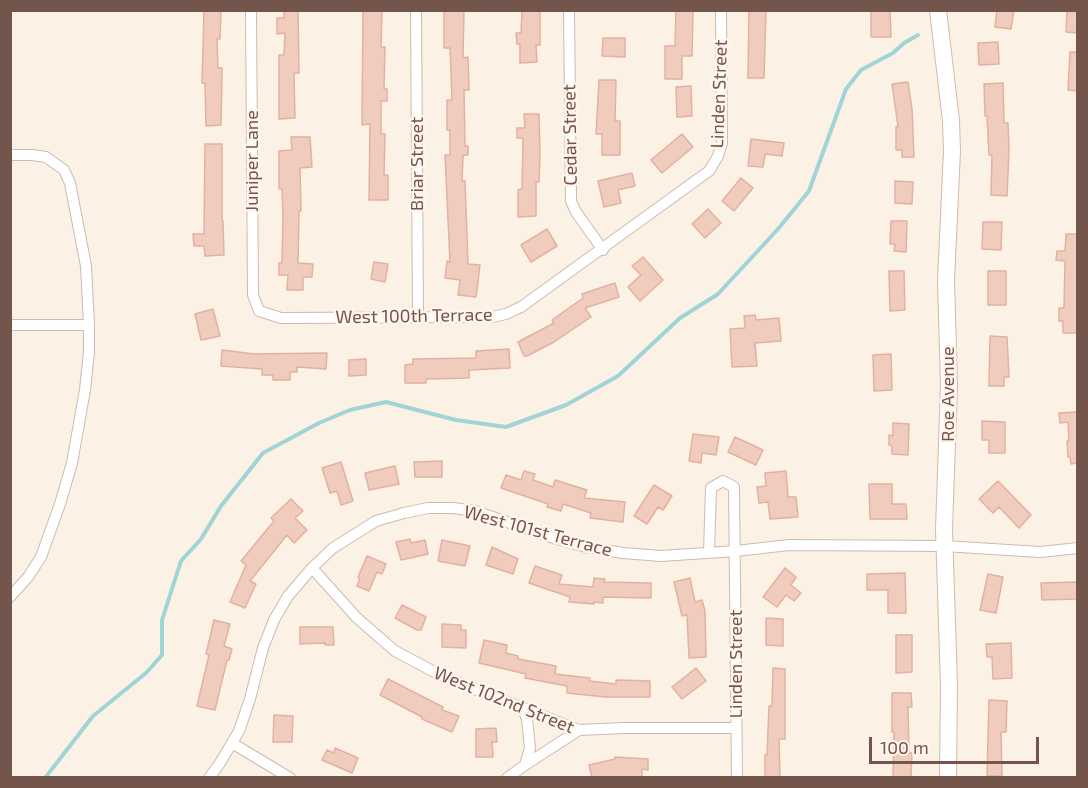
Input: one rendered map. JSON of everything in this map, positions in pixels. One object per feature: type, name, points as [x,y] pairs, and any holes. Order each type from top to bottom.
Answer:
[{"type":"main road","name":"Roe Avenue","points":[[938,10],[951,121],[952,151],[946,280],[950,386],[944,546],[949,686],[948,777]]},
{"type":"street","name":"Juniper Lane","points":[[251,10],[253,295],[259,311]]},
{"type":"street","name":"Briar Street","points":[[416,10],[418,317]]},
{"type":"street","name":"Cedar Street","points":[[569,10],[572,201],[576,212],[603,250]]},
{"type":"street","name":"Linden Street","points":[[706,174],[718,156],[722,142],[721,10]]},
{"type":"street","points":[[10,155],[32,155],[46,158],[64,170],[70,183],[86,266],[89,325],[85,390],[72,463],[41,557],[28,577],[10,597]]},
{"type":"street","name":"West 100th Terrace","points":[[259,311],[280,318],[492,317],[506,314],[521,307],[603,250],[706,174]]},
{"type":"street","points":[[10,325],[89,325]]},
{"type":"street","points":[[710,553],[711,488],[723,482],[734,487],[736,552]]},
{"type":"street","name":"West 101st Terrace","points":[[209,777],[232,742],[246,713],[263,648],[274,620],[288,596],[333,548],[376,521],[404,513],[428,508],[475,511],[557,539],[623,553],[661,556],[736,552],[789,545],[944,546],[1040,552],[1077,548]]},
{"type":"street","name":"Linden Street","points":[[736,552],[736,777]]},
{"type":"street","name":"West 102nd Street","points":[[312,568],[357,618],[394,651],[444,677],[523,709],[579,730],[736,728]]},
{"type":"street","points":[[523,709],[527,719],[530,748],[525,765]]},
{"type":"street","points":[[507,777],[579,730]]},
{"type":"street","points":[[232,742],[290,777]]},
{"type":"building","points":[[204,10],[221,10],[220,39],[217,39],[218,68],[222,68],[221,125],[206,126],[205,83],[202,83]]},
{"type":"building","points":[[284,10],[298,10],[299,73],[294,73],[295,118],[279,119],[279,55],[284,55],[285,33],[277,34],[277,18],[284,18]]},
{"type":"building","points":[[363,10],[382,10],[381,47],[385,47],[384,89],[387,89],[387,101],[381,101],[381,134],[385,134],[384,175],[388,175],[388,200],[369,200],[370,124],[362,125]]},
{"type":"building","points":[[444,10],[464,10],[463,58],[468,57],[469,90],[464,90],[465,146],[468,146],[468,155],[463,155],[462,181],[465,181],[468,264],[480,265],[476,297],[458,295],[460,280],[445,278],[447,261],[450,262],[445,155],[450,155],[447,100],[452,100],[450,48],[444,48]]},
{"type":"building","points":[[522,10],[540,10],[540,45],[536,45],[537,62],[520,63],[520,44],[517,44],[516,33],[521,33]]},
{"type":"building","points":[[676,10],[693,10],[692,56],[682,56],[682,79],[665,79],[665,46],[675,46]]},
{"type":"building","points":[[749,10],[766,10],[764,78],[748,78]]},
{"type":"building","points":[[871,10],[890,10],[891,37],[871,37]]},
{"type":"building","points":[[997,10],[1014,10],[1011,29],[995,27]]},
{"type":"building","points":[[1067,10],[1077,10],[1077,33],[1066,32]]},
{"type":"building","points":[[603,38],[625,38],[625,57],[602,56]]},
{"type":"building","points":[[998,42],[999,64],[979,65],[978,43]]},
{"type":"building","points":[[1070,52],[1077,52],[1077,91],[1068,90]]},
{"type":"building","points":[[599,80],[616,80],[615,121],[620,121],[620,155],[602,155],[602,134],[596,134]]},
{"type":"building","points":[[908,82],[912,109],[914,157],[902,157],[902,150],[896,150],[896,127],[898,126],[892,84]]},
{"type":"building","points":[[1003,83],[1004,123],[1008,123],[1009,151],[1007,196],[991,195],[992,155],[989,155],[987,116],[985,116],[984,84]]},
{"type":"building","points":[[691,86],[692,116],[677,117],[676,87]]},
{"type":"building","points":[[524,114],[539,114],[539,182],[536,182],[536,216],[518,217],[518,190],[522,189],[523,138],[517,138],[517,128],[525,128]]},
{"type":"building","points":[[682,134],[693,147],[662,173],[651,160]]},
{"type":"building","points":[[291,137],[310,137],[312,167],[300,168],[301,211],[299,211],[298,263],[313,264],[312,277],[303,277],[303,290],[287,290],[288,275],[279,275],[279,263],[282,263],[283,216],[282,189],[279,189],[279,151],[292,150]]},
{"type":"building","points":[[751,139],[784,143],[782,156],[765,154],[763,167],[748,166]]},
{"type":"building","points":[[205,144],[222,144],[224,255],[205,256],[204,246],[194,246],[193,234],[204,234]]},
{"type":"building","points":[[632,173],[635,186],[618,190],[621,203],[604,207],[598,181]]},
{"type":"building","points":[[741,178],[753,188],[734,211],[722,201]]},
{"type":"building","points":[[895,181],[913,182],[912,204],[895,203]]},
{"type":"building","points":[[708,209],[721,223],[705,238],[692,224]]},
{"type":"building","points":[[891,221],[907,221],[906,252],[894,251],[895,244],[890,244]]},
{"type":"building","points":[[983,222],[1002,222],[1001,250],[982,249]]},
{"type":"building","points":[[547,229],[557,246],[531,262],[521,245]]},
{"type":"building","points":[[1066,234],[1077,234],[1077,333],[1063,333],[1063,321],[1059,321],[1059,308],[1064,308],[1065,261],[1056,260],[1057,251],[1065,251]]},
{"type":"building","points":[[643,257],[663,280],[640,301],[628,287],[641,275],[632,266]]},
{"type":"building","points":[[374,262],[388,264],[385,282],[371,279]]},
{"type":"building","points":[[889,271],[904,271],[905,310],[890,311]]},
{"type":"building","points":[[988,271],[1006,271],[1006,305],[988,305]]},
{"type":"building","points":[[615,283],[619,297],[585,308],[591,317],[554,342],[524,356],[518,342],[554,323],[552,320],[583,298],[582,294]]},
{"type":"building","points":[[213,309],[220,336],[201,340],[195,314]]},
{"type":"building","points":[[755,315],[756,320],[779,318],[781,341],[755,343],[757,366],[732,367],[730,329],[745,328],[744,316]]},
{"type":"building","points":[[990,336],[1007,337],[1009,377],[1004,377],[1004,386],[989,386]]},
{"type":"building","points":[[509,349],[510,368],[469,370],[469,378],[426,379],[426,383],[405,383],[405,365],[413,364],[413,359],[476,358],[476,351]]},
{"type":"building","points":[[222,350],[254,354],[327,353],[326,369],[297,367],[297,372],[290,372],[290,380],[273,380],[273,375],[262,375],[262,369],[221,366]]},
{"type":"building","points":[[891,354],[892,390],[874,391],[873,355]]},
{"type":"building","points":[[366,359],[366,375],[349,376],[349,360]]},
{"type":"building","points":[[1077,412],[1077,463],[1071,464],[1070,457],[1068,457],[1068,422],[1060,423],[1059,413]]},
{"type":"building","points":[[982,421],[1005,422],[1005,453],[989,453],[989,440],[982,440]]},
{"type":"building","points":[[893,423],[909,424],[908,455],[892,454],[889,435],[893,436]]},
{"type":"building","points":[[693,434],[719,437],[716,455],[702,453],[701,463],[689,461]]},
{"type":"building","points":[[735,437],[763,450],[756,465],[728,452]]},
{"type":"building","points":[[442,461],[442,477],[415,477],[414,462]]},
{"type":"building","points":[[341,462],[353,501],[341,505],[337,491],[330,493],[322,468]]},
{"type":"building","points":[[395,466],[399,484],[369,490],[365,473]]},
{"type":"building","points":[[524,471],[535,474],[533,480],[553,487],[555,480],[587,490],[584,498],[625,502],[623,522],[590,518],[591,513],[563,504],[561,511],[547,507],[548,504],[501,488],[506,475],[521,480]]},
{"type":"building","points":[[786,471],[788,497],[796,497],[798,517],[770,519],[768,502],[759,503],[757,487],[766,486],[765,473]]},
{"type":"building","points":[[998,481],[1031,515],[1019,528],[999,507],[993,513],[979,499]]},
{"type":"building","points":[[869,484],[892,484],[892,504],[906,504],[907,519],[870,519]]},
{"type":"building","points":[[654,485],[672,496],[663,510],[658,507],[647,524],[634,516]]},
{"type":"building","points":[[291,499],[303,511],[295,518],[307,530],[294,543],[287,535],[250,581],[256,584],[245,608],[230,602],[246,565],[241,561],[274,521],[271,518]]},
{"type":"building","points":[[410,539],[411,543],[425,540],[428,554],[401,560],[396,542]]},
{"type":"building","points":[[442,540],[470,546],[465,566],[438,561]]},
{"type":"building","points":[[492,547],[518,559],[513,574],[486,565]]},
{"type":"building","points":[[367,556],[386,564],[382,574],[377,572],[369,591],[357,586],[360,578],[358,577]]},
{"type":"building","points":[[535,566],[562,575],[559,584],[593,587],[594,578],[605,579],[604,582],[651,583],[651,598],[603,597],[603,603],[569,602],[570,597],[529,583]]},
{"type":"building","points":[[785,568],[796,577],[791,585],[801,593],[794,601],[786,595],[777,607],[763,597]]},
{"type":"building","points":[[905,573],[906,613],[888,613],[888,590],[867,590],[867,574]]},
{"type":"building","points":[[988,574],[1003,577],[996,613],[980,610]]},
{"type":"building","points":[[690,578],[695,602],[702,600],[705,611],[706,657],[689,658],[687,615],[682,616],[674,582]]},
{"type":"building","points":[[1077,582],[1077,599],[1042,600],[1041,583]]},
{"type":"building","points":[[402,605],[426,617],[421,630],[395,618]]},
{"type":"building","points":[[766,618],[783,619],[783,646],[766,645]]},
{"type":"building","points":[[214,620],[230,624],[224,646],[232,649],[229,660],[227,660],[215,710],[197,706],[209,655],[206,654]]},
{"type":"building","points":[[442,624],[461,625],[461,630],[466,630],[466,648],[442,647]]},
{"type":"building","points":[[300,627],[333,627],[334,645],[300,644]]},
{"type":"building","points":[[896,635],[912,635],[912,672],[896,673]]},
{"type":"building","points":[[484,640],[507,645],[506,653],[518,656],[518,659],[556,666],[555,674],[616,684],[616,680],[650,681],[650,697],[605,697],[567,693],[567,686],[525,678],[526,674],[479,663]]},
{"type":"building","points":[[1011,643],[1012,678],[993,679],[992,657],[987,657],[986,644]]},
{"type":"building","points":[[696,668],[706,681],[682,699],[672,687]]},
{"type":"building","points":[[773,668],[785,669],[785,739],[779,739],[780,777],[765,777],[769,706],[772,706]]},
{"type":"building","points":[[388,679],[443,707],[442,710],[459,716],[452,732],[422,719],[380,695]]},
{"type":"building","points":[[892,693],[911,693],[912,707],[908,707],[909,753],[912,753],[911,777],[893,777]]},
{"type":"building","points":[[989,700],[1007,701],[1006,732],[1001,732],[1002,776],[987,776]]},
{"type":"building","points":[[274,715],[293,716],[292,742],[273,742]]},
{"type":"building","points":[[496,728],[497,742],[492,742],[493,757],[476,757],[476,729]]},
{"type":"building","points":[[335,748],[358,758],[352,773],[322,760],[327,750],[334,753]]},
{"type":"building","points":[[615,757],[648,759],[648,770],[642,769],[642,777],[592,777],[589,765],[615,759]]},
{"type":"waterway","points":[[45,778],[93,716],[146,673],[162,655],[162,620],[181,561],[201,539],[221,506],[263,453],[319,423],[350,410],[386,402],[456,420],[506,427],[566,405],[618,376],[680,318],[718,294],[778,229],[809,191],[846,89],[861,70],[893,53],[918,35]]}]
